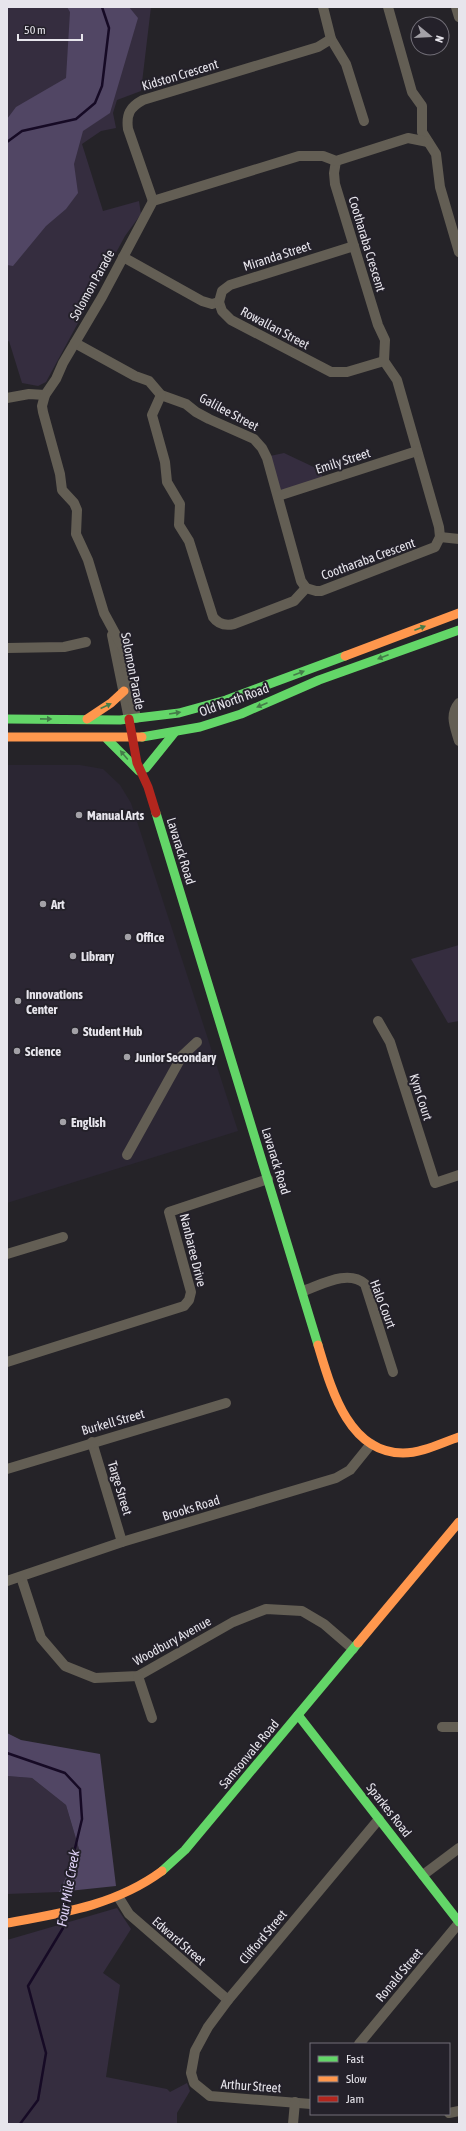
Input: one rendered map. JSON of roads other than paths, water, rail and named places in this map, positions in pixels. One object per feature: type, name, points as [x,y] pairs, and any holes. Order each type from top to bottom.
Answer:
[{"type":"main road","name":"Old North Road","points":[[7,719],[133,719],[179,713],[226,700],[459,613]]},
{"type":"main road","name":"Old North Road","points":[[7,737],[136,738],[175,732],[240,714],[319,680],[459,630]]},
{"type":"main road","points":[[86,719],[115,702],[124,691]]},
{"type":"main road","name":"Lavarack Road","points":[[133,719],[148,787],[303,1291],[321,1355],[341,1409],[359,1435],[371,1444],[386,1451],[404,1453],[459,1437]]},
{"type":"main road","points":[[107,738],[123,753],[134,768],[144,770],[157,752],[170,742],[175,732]]},
{"type":"main road","name":"Samsonvale Road","points":[[7,1923],[82,1909],[119,1898],[144,1886],[175,1862],[459,1522]]},
{"type":"main road","name":"Sparkes Road","points":[[298,1715],[459,1922]]},
{"type":"street","points":[[323,7],[330,38],[346,64],[364,121]]},
{"type":"street","points":[[388,7],[412,92],[422,106],[422,132],[436,154],[440,187],[459,252]]},
{"type":"street","points":[[456,7],[459,17]]},
{"type":"street","name":"Kidston Crescent","points":[[153,201],[128,129],[127,120],[133,105],[143,100],[318,47],[330,38]]},
{"type":"street","points":[[408,138],[422,118]]},
{"type":"street","points":[[153,201],[299,156],[322,156],[336,161],[408,138],[428,142]]},
{"type":"street","name":"Cootharaba Crescent","points":[[336,161],[334,174],[335,184],[378,324],[385,340],[384,361]]},
{"type":"street","name":"Solomon Parade","points":[[133,719],[123,648],[111,629],[104,613],[88,560],[76,534],[77,510],[62,490],[60,474],[42,406],[45,395],[56,379],[153,201]]},
{"type":"street","name":"Miranda Street","points":[[219,302],[222,291],[230,285],[354,246]]},
{"type":"street","points":[[123,257],[202,302],[212,304],[219,302]]},
{"type":"street","name":"Rowallan Street","points":[[219,302],[222,311],[231,320],[331,372],[347,372],[384,361]]},
{"type":"street","name":"Galilee Street","points":[[75,343],[135,376],[149,382],[161,395],[186,404],[196,412],[209,419],[254,439],[262,448],[267,458],[301,581],[306,588]]},
{"type":"street","points":[[384,361],[397,380],[439,527],[440,537],[459,539]]},
{"type":"street","points":[[24,394],[42,406]]},
{"type":"street","points":[[7,398],[24,394],[45,395]]},
{"type":"street","name":"Cootharaba Crescent","points":[[161,395],[152,415],[165,462],[167,482],[180,504],[179,525],[189,541],[215,620],[222,624],[234,624],[294,600],[306,588],[321,591],[430,550],[436,547],[440,537]]},
{"type":"street","name":"Emily Street","points":[[278,496],[417,451]]},
{"type":"street","name":"Solomon Parade","points":[[111,629],[124,691],[133,719]]},
{"type":"street","points":[[7,648],[64,647],[86,642]]},
{"type":"street","points":[[459,703],[455,708],[453,720],[459,741]]},
{"type":"street","name":"Kym Court","points":[[378,1021],[390,1042],[435,1184],[459,1175]]},
{"type":"street","points":[[127,1155],[182,1056],[197,1042]]},
{"type":"street","name":"Nanbaree Drive","points":[[7,1362],[184,1306],[189,1300],[191,1292],[169,1212],[268,1179]]},
{"type":"street","points":[[7,1254],[63,1237]]},
{"type":"street","name":"Halo Court","points":[[303,1291],[345,1277],[359,1279],[365,1284],[393,1372]]},
{"type":"street","name":"Burkell Street","points":[[7,1468],[226,1402]]},
{"type":"street","name":"Targe Street","points":[[92,1442],[122,1542]]},
{"type":"street","name":"Brooks Road","points":[[7,1581],[122,1542],[336,1478],[350,1470],[371,1444]]},
{"type":"street","name":"Woodbury Avenue","points":[[21,1577],[41,1638],[65,1666],[95,1678],[138,1676],[233,1622],[266,1609],[302,1610],[324,1624],[353,1649]]},
{"type":"street","points":[[138,1676],[152,1718]]},
{"type":"street","points":[[442,1727],[459,1727]]},
{"type":"street","name":"Clifford Street","points":[[194,2083],[191,2073],[196,2051],[208,2027],[228,2000],[379,1819]]},
{"type":"street","points":[[423,1876],[459,1848]]},
{"type":"street","name":"Edward Street","points":[[119,1898],[129,1914],[228,2000]]},
{"type":"street","name":"Ronald Street","points":[[360,2043],[459,1922]]},
{"type":"street","name":"Arthur Street","points":[[194,2083],[210,2096],[310,2103]]},
{"type":"street","points":[[293,2124],[295,2102]]},
{"type":"waterway","name":"Four Mile Creek","points":[[7,142],[22,131],[76,119],[95,103],[102,86],[109,28],[102,7]]},
{"type":"waterway","name":"Four Mile Creek","points":[[7,1753],[65,1773],[80,1789],[82,1819],[71,1865],[66,1907]]},
{"type":"waterway","name":"Four Mile Creek","points":[[20,2124],[38,2100],[46,2053],[28,1986],[63,1928],[65,1916]]},
{"type":"place","name":"Manual Arts","points":[[79,815]]},
{"type":"place","name":"Art","points":[[43,904]]},
{"type":"place","name":"Office","points":[[128,937]]},
{"type":"place","name":"Library","points":[[73,956]]},
{"type":"place","name":"Innovations Center","points":[[18,1001]]},
{"type":"place","name":"Student Hub","points":[[75,1031]]},
{"type":"place","name":"Science","points":[[17,1051]]},
{"type":"place","name":"Junior Secondary","points":[[127,1057]]},
{"type":"place","name":"English","points":[[63,1122]]}]
